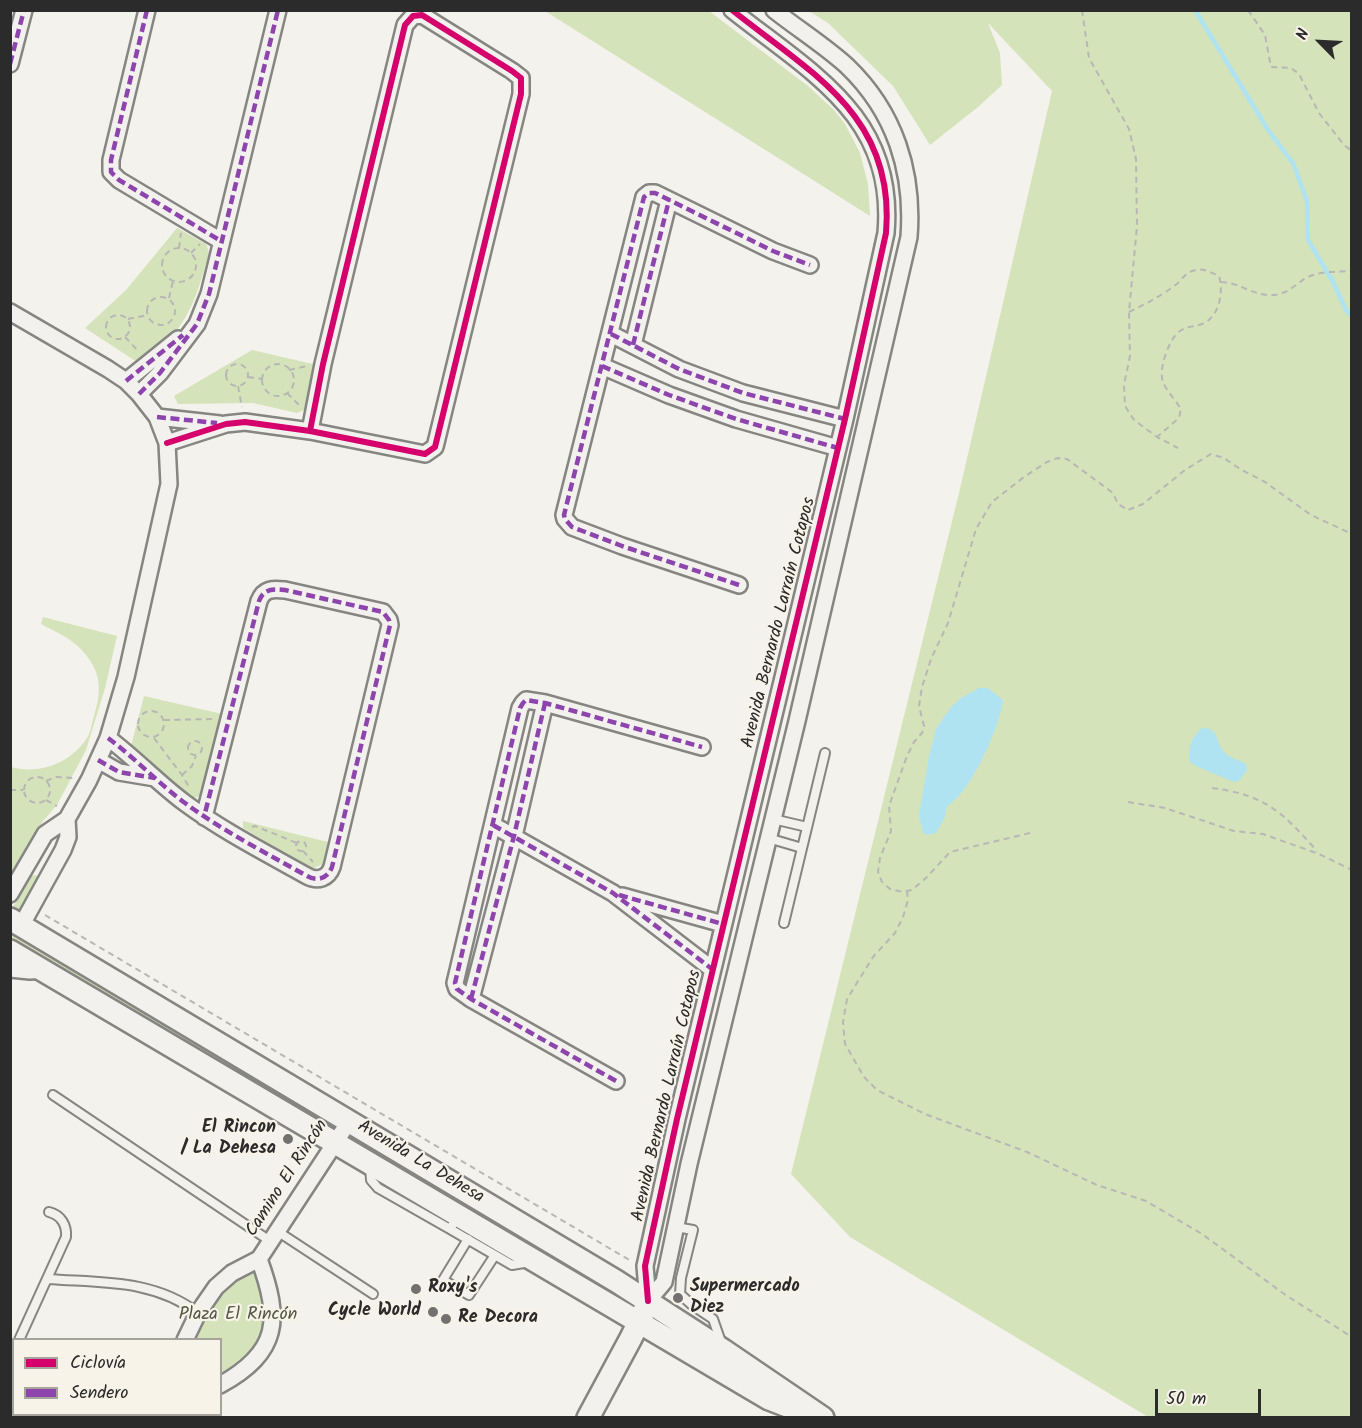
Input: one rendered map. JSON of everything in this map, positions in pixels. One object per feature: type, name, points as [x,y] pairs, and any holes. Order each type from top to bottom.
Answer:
[{"type":"street","points":[[10,64],[24,10]]},
{"type":"street","points":[[147,10],[111,160],[111,172],[119,180],[221,241]]},
{"type":"street","points":[[139,394],[160,373],[197,324],[209,294],[278,10]]},
{"type":"street","name":"Avenida Bernardo Larraín Cotapos","points":[[648,1301],[645,1266],[688,1069],[845,419],[886,233],[887,200],[883,176],[876,153],[861,124],[840,98],[822,81],[732,10]]},
{"type":"street","name":"Avenida Bernardo Larraín Cotapos","points":[[588,1418],[648,1301],[664,1282],[909,237],[910,197],[903,159],[886,116],[845,64],[774,10]]},
{"type":"street","points":[[167,443],[225,424],[245,422],[310,430],[425,454],[430,452],[438,441],[521,94],[521,78],[512,70],[422,15],[413,16],[405,25],[323,364],[310,430]]},
{"type":"street","points":[[840,98],[858,78]]},
{"type":"street","points":[[740,585],[572,527],[564,515],[611,334],[642,200],[649,193],[655,193],[773,251],[810,265]]},
{"type":"street","points":[[633,345],[669,200]]},
{"type":"street","points":[[886,233],[909,237]]},
{"type":"street","points":[[10,312],[126,381],[139,394],[157,417],[167,443],[169,484],[163,517],[139,610],[126,677],[108,738],[89,780],[67,819],[45,834],[10,894]]},
{"type":"street","points":[[126,381],[197,324]]},
{"type":"street","points":[[611,334],[679,369],[743,393],[845,419]]},
{"type":"street","points":[[602,366],[669,395],[736,419],[838,448]]},
{"type":"street","points":[[157,417],[225,424]]},
{"type":"street","points":[[108,738],[204,817],[312,879],[322,878],[331,870],[390,625],[387,616],[378,610],[285,590],[272,589],[264,592],[259,601],[204,817]]},
{"type":"street","points":[[616,1081],[471,999],[457,989],[455,983],[521,705],[526,700],[545,703],[702,747]]},
{"type":"street","points":[[471,999],[514,836],[545,703]]},
{"type":"street","points":[[773,715],[797,721]]},
{"type":"street","points":[[98,760],[119,771],[155,778]]},
{"type":"street","points":[[16,922],[32,907],[67,840],[67,819]]},
{"type":"street","points":[[493,825],[613,893],[712,969]]},
{"type":"street","points":[[27,866],[40,867],[48,876]]},
{"type":"street","points":[[613,893],[723,924]]},
{"type":"street","name":"Avenida La Dehesa","points":[[16,922],[350,1120],[648,1301],[821,1418]]},
{"type":"street","name":"Avenida La Dehesa","points":[[10,951],[369,1163],[454,1222],[536,1261],[769,1399],[821,1418]]},
{"type":"street","points":[[10,969],[43,970]]},
{"type":"street","points":[[688,1069],[711,1075]]},
{"type":"street","points":[[677,1119],[699,1125]]},
{"type":"street","name":"Camino El Rincón","points":[[186,1338],[198,1313],[223,1280],[259,1259],[350,1120]]},
{"type":"street","name":"Camino El Rincón","points":[[222,1384],[247,1367],[258,1356],[269,1336],[273,1304],[259,1259]]},
{"type":"lane","points":[[784,924],[825,753]]},
{"type":"lane","points":[[773,819],[807,827]]},
{"type":"lane","points":[[768,838],[802,848]]},
{"type":"lane","points":[[53,1095],[274,1236],[373,1294]]},
{"type":"lane","points":[[20,1338],[64,1242],[66,1231],[59,1216],[49,1212]]},
{"type":"lane","points":[[454,1222],[468,1239],[512,1265],[536,1261]]},
{"type":"lane","points":[[676,1227],[693,1230],[681,1278],[680,1294],[713,1319],[723,1350]]},
{"type":"lane","points":[[468,1239],[443,1280],[469,1295],[495,1255]]},
{"type":"lane","points":[[48,1279],[142,1287],[172,1297],[198,1313]]},
{"type":"path","points":[[1082,10],[1089,58],[1130,129],[1136,159],[1137,226],[1129,312],[1130,356],[1124,385],[1125,406],[1130,416],[1157,437],[1178,448]]},
{"type":"path","points":[[1248,10],[1265,35],[1271,67],[1291,68],[1299,74],[1319,113],[1344,145],[1352,151]]},
{"type":"path","points":[[176,248],[187,249],[195,258],[196,269],[189,279],[173,281],[164,274],[163,258],[166,253],[176,248]]},
{"type":"path","points":[[1129,312],[1152,301],[1178,283],[1190,271],[1203,269],[1219,276],[1220,299],[1215,313],[1203,324],[1190,326],[1178,332],[1163,361],[1161,371],[1163,383],[1181,409],[1179,418],[1157,437]]},
{"type":"path","points":[[1221,282],[1228,282],[1268,296],[1279,295],[1293,289],[1306,278],[1317,274],[1352,271]]},
{"type":"path","points":[[169,298],[173,281]]},
{"type":"path","points":[[159,296],[169,298],[175,306],[175,315],[170,322],[157,324],[153,322],[148,315],[148,305],[159,296]]},
{"type":"path","points":[[114,315],[122,315],[128,319],[130,327],[125,337],[112,338],[107,332],[106,324],[114,315]]},
{"type":"path","points":[[128,319],[148,315]]},
{"type":"path","points":[[125,337],[150,362]]},
{"type":"path","points":[[235,364],[242,365],[247,370],[248,377],[244,384],[238,386],[231,384],[227,379],[229,368],[235,364]]},
{"type":"path","points":[[289,370],[323,364]]},
{"type":"path","points":[[275,365],[285,366],[293,379],[293,384],[291,389],[277,396],[268,393],[262,384],[262,379],[266,370],[275,365]]},
{"type":"path","points":[[248,377],[262,379]]},
{"type":"path","points":[[238,386],[245,422]]},
{"type":"path","points":[[1030,833],[950,852],[912,890],[903,892],[890,889],[882,882],[878,872],[880,858],[891,831],[889,806],[907,756],[924,726],[919,706],[922,687],[931,659],[948,623],[976,529],[992,502],[1047,462],[1058,458],[1067,459],[1113,493],[1118,504],[1128,510],[1143,504],[1185,470],[1211,454],[1224,458],[1265,482],[1311,515],[1352,534]]},
{"type":"path","points":[[204,817],[182,775],[154,738],[142,734],[138,726],[140,717],[147,712],[155,711],[165,720],[229,719]]},
{"type":"path","points":[[154,738],[164,729],[165,720]]},
{"type":"path","points":[[182,775],[192,766],[202,751],[199,741],[194,741],[190,743],[188,750],[192,755],[197,756]]},
{"type":"path","points":[[38,777],[46,781],[50,793],[42,803],[33,803],[24,790],[30,779],[38,777]]},
{"type":"path","points":[[46,781],[56,777],[89,780]]},
{"type":"path","points":[[1212,788],[1250,795],[1277,810],[1319,854]]},
{"type":"path","points":[[10,790],[24,790]]},
{"type":"path","points":[[1128,802],[1165,808],[1234,831],[1263,834],[1319,854],[1352,870]]},
{"type":"path","points":[[241,838],[255,826],[297,843]]},
{"type":"path","points":[[907,891],[908,900],[896,933],[873,957],[847,999],[843,1022],[845,1044],[864,1077],[877,1090],[926,1114],[1027,1152],[1097,1185],[1146,1201],[1202,1234],[1280,1291],[1352,1337]]},
{"type":"path","points":[[32,907],[629,1260]]},
{"type":"green space","points":[[545,11],[709,11],[808,86],[834,110],[845,124],[860,153],[868,184],[870,216]]},
{"type":"green space","points":[[809,11],[1351,11],[1351,1417],[1148,1417],[850,1237],[791,1174],[959,493],[1052,91],[988,23],[1000,53],[1002,85],[930,145],[893,86],[828,23]]},
{"type":"green space","points":[[177,228],[206,244],[209,252],[203,275],[191,307],[179,328],[163,344],[137,362],[85,328],[126,290]]},
{"type":"green space","points":[[252,350],[317,365],[306,409],[297,413],[253,403],[178,404],[174,396]]},
{"type":"green space","points":[[43,617],[117,636],[105,688],[86,750],[57,805],[43,821],[11,875],[11,767],[43,768],[54,765],[72,754],[88,736],[99,695],[95,668],[86,655],[69,639],[41,624]]},
{"type":"green space","points":[[144,696],[222,714],[202,796],[193,798],[131,746]]},
{"type":"green space","points":[[243,821],[328,842],[323,864],[312,869],[243,828]]},
{"type":"green space","points":[[35,875],[40,881],[19,915],[11,910],[32,876]]},
{"type":"green space","points":[[11,930],[308,1107],[310,1116],[302,1116],[11,943]]},
{"type":"green space","points":[[352,1134],[608,1284],[604,1292],[495,1225],[357,1145],[349,1137]]},
{"type":"green space","name":"Plaza El Rincón","points":[[252,1270],[262,1290],[267,1324],[258,1343],[246,1359],[222,1378],[222,1338],[193,1338],[207,1310],[230,1280]]},
{"type":"water","points":[[979,688],[988,688],[1003,700],[997,724],[971,779],[946,808],[945,817],[936,833],[928,835],[923,833],[919,815],[936,729],[951,707],[961,698]]},
{"type":"water","points":[[1202,728],[1212,730],[1226,754],[1246,764],[1247,770],[1240,780],[1234,782],[1190,762],[1191,743]]},
{"type":"waterway","points":[[1195,10],[1268,130],[1293,163],[1307,201],[1308,240],[1352,317]]},
{"type":"marked path","points":[[10,64],[24,10]]},
{"type":"marked path","points":[[147,10],[111,160],[111,172],[119,180],[221,241]]},
{"type":"marked path","points":[[139,394],[160,373],[197,324],[209,294],[278,10]]},
{"type":"marked path","points":[[739,585],[572,527],[564,515],[644,197],[649,193],[655,193],[773,251],[810,265]]},
{"type":"marked path","points":[[633,345],[669,200]]},
{"type":"marked path","points":[[611,334],[679,369],[743,393],[845,419]]},
{"type":"marked path","points":[[126,381],[183,335]]},
{"type":"marked path","points":[[602,366],[669,395],[736,419],[838,448]]},
{"type":"marked path","points":[[157,417],[217,423]]},
{"type":"marked path","points":[[108,738],[175,795],[199,813],[214,823],[307,876],[315,879],[322,878],[332,867],[390,625],[383,612],[285,590],[273,590],[263,594],[259,601],[204,817]]},
{"type":"marked path","points":[[616,1081],[471,999],[457,989],[455,983],[520,708],[526,700],[545,703],[702,747]]},
{"type":"marked path","points":[[471,999],[514,836],[545,703]]},
{"type":"marked path","points":[[98,760],[119,772],[155,778]]},
{"type":"marked path","points":[[493,825],[613,893],[712,969]]},
{"type":"marked path","points":[[619,895],[723,924]]},
{"type":"cycle path","points":[[648,1301],[645,1266],[677,1119],[845,419],[886,233],[885,192],[877,158],[862,128],[842,101],[818,77],[732,10]]},
{"type":"cycle path","points":[[167,443],[226,424],[245,422],[310,431],[425,454],[435,447],[521,94],[521,78],[422,15],[413,16],[405,25],[323,364],[310,431]]},
{"type":"place","name":"El Rincon / La Dehesa","points":[[288,1139]]},
{"type":"place","name":"Roxy's","points":[[416,1289]]},
{"type":"place","name":"Supermercado Diez","points":[[678,1298]]},
{"type":"place","name":"Cycle World","points":[[433,1312]]},
{"type":"place","name":"Re Decora","points":[[446,1319]]}]
